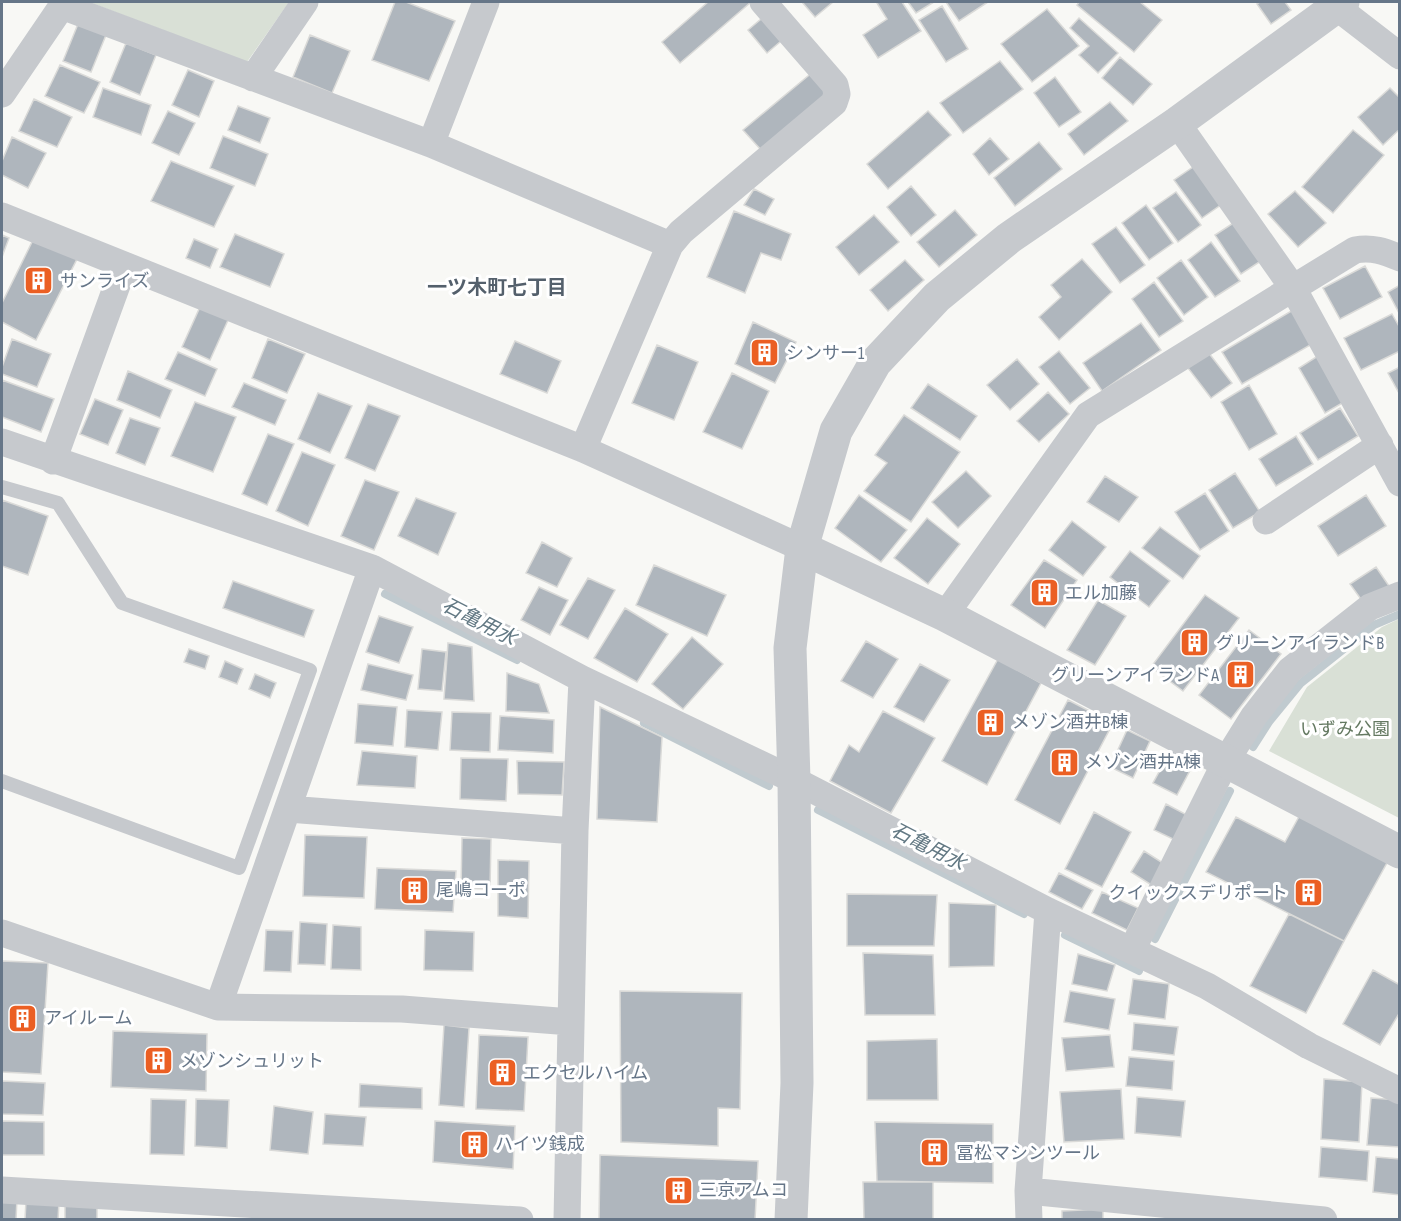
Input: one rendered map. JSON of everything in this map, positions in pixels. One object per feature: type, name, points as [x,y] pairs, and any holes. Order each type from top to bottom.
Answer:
[{"type":"street","points":[[253,78],[305,2]]},
{"type":"street","points":[[431,144],[486,2]]},
{"type":"street","points":[[583,449],[670,245],[681,232],[834,103],[837,94],[835,85],[763,2]]},
{"type":"street","points":[[792,1220],[797,1083],[794,780],[790,648],[802,548],[836,431],[875,363],[938,297],[1009,238],[1177,123],[1336,3],[1400,56]]},
{"type":"street","points":[[2,94],[64,4],[431,144],[670,245]]},
{"type":"street","points":[[1177,123],[1293,288],[1400,483]]},
{"type":"street","points":[[2,216],[583,449],[802,548],[945,615],[1400,852]]},
{"type":"street","points":[[945,615],[1088,415],[1355,250],[1380,249],[1400,258]]},
{"type":"street","points":[[53,461],[124,266]]},
{"type":"street","points":[[2,442],[372,568],[582,678],[794,780],[1048,911],[1207,986],[1309,1046],[1400,1091]]},
{"type":"street","points":[[1266,521],[1380,445]]},
{"type":"street","points":[[218,1007],[372,568]]},
{"type":"street","points":[[1132,950],[1226,761],[1254,716],[1290,670],[1370,607],[1400,595]]},
{"type":"street","points":[[567,1220],[575,831],[582,678]]},
{"type":"street","points":[[288,809],[575,831]]},
{"type":"street","points":[[1029,1220],[1028,1191],[1048,911]]},
{"type":"street","points":[[2,933],[218,1007],[402,1009],[571,1022]]},
{"type":"street","points":[[2,1190],[520,1220]]},
{"type":"street","points":[[1028,1191],[1324,1220]]},
{"type":"lane","points":[[2,487],[58,504],[122,603],[310,669],[239,868],[2,781]]},
{"type":"green space","points":[[89,2],[289,2],[247,62]]},
{"type":"green space","name":"いずみ公園","points":[[1399,619],[1399,818],[1269,751],[1307,687],[1382,627]]},
{"type":"building","points":[[395,2],[406,2],[455,21],[429,81],[372,60]]},
{"type":"building","points":[[708,2],[751,2],[680,63],[662,42]]},
{"type":"building","points":[[802,2],[833,2],[815,17]]},
{"type":"building","points":[[902,2],[921,31],[878,58],[863,35],[887,19],[877,3]]},
{"type":"building","points":[[908,2],[934,2],[916,13]]},
{"type":"building","points":[[946,2],[988,2],[959,21]]},
{"type":"building","points":[[1079,2],[1140,2],[1162,20],[1134,52],[1077,5]]},
{"type":"building","points":[[1285,2],[1291,10],[1271,24],[1257,4]]},
{"type":"building","points":[[942,6],[968,49],[946,62],[919,20]]},
{"type":"building","points":[[1047,9],[1079,46],[1032,82],[1001,44]]},
{"type":"building","points":[[767,14],[787,36],[767,53],[748,30]]},
{"type":"building","points":[[1079,18],[1118,53],[1098,73],[1079,55],[1089,46],[1070,28]]},
{"type":"building","points":[[78,24],[106,35],[91,72],[63,61]]},
{"type":"building","points":[[310,35],[350,51],[332,93],[293,77]]},
{"type":"building","points":[[126,43],[156,55],[140,95],[110,82]]},
{"type":"building","points":[[1120,57],[1152,84],[1133,105],[1102,78]]},
{"type":"building","points":[[1000,61],[1023,89],[963,133],[940,103]]},
{"type":"building","points":[[60,65],[100,82],[84,113],[45,96]]},
{"type":"building","points":[[188,70],[214,81],[199,117],[172,105]]},
{"type":"building","points":[[814,71],[833,91],[762,151],[743,130]]},
{"type":"building","points":[[1055,77],[1081,112],[1059,127],[1034,93]]},
{"type":"building","points":[[103,88],[151,105],[141,135],[93,117]]},
{"type":"building","points":[[1390,88],[1400,98],[1400,129],[1383,145],[1358,117]]},
{"type":"building","points":[[34,99],[72,117],[57,147],[19,131]]},
{"type":"building","points":[[1110,102],[1128,121],[1084,155],[1068,134]]},
{"type":"building","points":[[238,106],[270,118],[260,143],[228,130]]},
{"type":"building","points":[[168,111],[195,123],[179,155],[152,143]]},
{"type":"building","points":[[928,111],[951,135],[888,189],[867,164]]},
{"type":"building","points":[[1353,130],[1384,155],[1333,213],[1302,187]]},
{"type":"building","points":[[223,136],[268,154],[255,186],[210,168]]},
{"type":"building","points":[[12,137],[46,153],[28,188],[2,175],[2,161]]},
{"type":"building","points":[[990,138],[1009,159],[989,175],[973,154]]},
{"type":"building","points":[[1039,142],[1062,169],[1015,206],[994,178]]},
{"type":"building","points":[[171,161],[234,186],[214,227],[151,201]]},
{"type":"building","points":[[1199,163],[1225,202],[1202,218],[1174,180]]},
{"type":"building","points":[[911,186],[936,215],[911,236],[887,207]]},
{"type":"building","points":[[754,189],[774,199],[765,215],[744,205]]},
{"type":"building","points":[[1295,191],[1326,223],[1298,247],[1268,214]]},
{"type":"building","points":[[1176,192],[1201,225],[1178,242],[1153,208]]},
{"type":"building","points":[[1146,205],[1173,243],[1149,260],[1122,223]]},
{"type":"building","points":[[955,210],[977,235],[939,267],[917,242]]},
{"type":"building","points":[[734,211],[791,234],[781,260],[761,253],[745,293],[707,277]]},
{"type":"building","points":[[874,215],[899,242],[859,275],[836,247]]},
{"type":"building","points":[[1241,218],[1267,257],[1241,274],[1215,235]]},
{"type":"building","points":[[1116,227],[1145,265],[1120,283],[1092,244]]},
{"type":"building","points":[[235,234],[284,254],[270,287],[220,267]]},
{"type":"building","points":[[2,235],[9,238],[2,257]]},
{"type":"building","points":[[194,239],[218,249],[210,268],[186,258]]},
{"type":"building","name":"サンライズ","points":[[33,240],[77,259],[36,340],[2,322],[2,303]]},
{"type":"building","points":[[1211,242],[1240,281],[1215,297],[1188,260]]},
{"type":"building","points":[[1082,259],[1112,292],[1059,340],[1039,317],[1061,297],[1051,285]]},
{"type":"building","points":[[905,260],[924,280],[888,311],[870,290]]},
{"type":"building","points":[[1181,260],[1208,297],[1184,315],[1157,278]]},
{"type":"building","points":[[1365,266],[1382,297],[1340,319],[1323,288]]},
{"type":"building","points":[[1154,282],[1183,321],[1159,337],[1132,299]]},
{"type":"building","points":[[1400,285],[1400,315],[1388,292]]},
{"type":"building","points":[[200,307],[229,318],[210,360],[182,347]]},
{"type":"building","points":[[1293,310],[1312,344],[1242,384],[1222,352]]},
{"type":"building","points":[[1392,314],[1400,328],[1400,351],[1361,370],[1344,338]]},
{"type":"building","name":"シンサー1","points":[[753,322],[796,342],[775,383],[735,364]]},
{"type":"building","points":[[1141,323],[1161,350],[1102,391],[1083,363]]},
{"type":"building","points":[[12,339],[51,354],[37,387],[2,374],[2,367]]},
{"type":"building","points":[[268,339],[305,354],[287,393],[252,378]]},
{"type":"building","points":[[515,341],[561,361],[547,393],[500,374]]},
{"type":"building","points":[[657,345],[698,362],[674,420],[632,403]]},
{"type":"building","points":[[1059,351],[1090,388],[1070,404],[1039,367]]},
{"type":"building","points":[[178,352],[217,369],[205,396],[165,379]]},
{"type":"building","points":[[1208,352],[1232,383],[1211,398],[1188,368]]},
{"type":"building","points":[[1324,352],[1351,398],[1325,413],[1299,368]]},
{"type":"building","points":[[1017,359],[1039,384],[1010,410],[987,385]]},
{"type":"building","points":[[1400,367],[1400,395],[1388,373]]},
{"type":"building","points":[[128,371],[172,390],[160,418],[117,400]]},
{"type":"building","points":[[732,373],[769,391],[742,449],[703,432]]},
{"type":"building","points":[[2,380],[54,399],[41,432],[2,417]]},
{"type":"building","points":[[244,383],[286,400],[275,425],[232,407]]},
{"type":"building","points":[[928,384],[977,416],[960,440],[911,408]]},
{"type":"building","points":[[1249,385],[1277,434],[1249,450],[1221,402]]},
{"type":"building","points":[[1048,392],[1069,414],[1039,442],[1017,421]]},
{"type":"building","points":[[318,393],[352,406],[330,453],[298,439]]},
{"type":"building","points":[[95,399],[123,410],[108,445],[80,434]]},
{"type":"building","points":[[195,402],[236,417],[213,472],[171,456]]},
{"type":"building","points":[[368,404],[400,416],[375,471],[345,458]]},
{"type":"building","points":[[1340,408],[1358,436],[1318,460],[1300,433]]},
{"type":"building","points":[[904,415],[960,452],[911,522],[864,491],[887,463],[875,455]]},
{"type":"building","points":[[130,418],[160,428],[145,465],[116,453]]},
{"type":"building","points":[[268,434],[294,444],[267,505],[242,494]]},
{"type":"building","points":[[1296,436],[1313,464],[1276,486],[1259,459]]},
{"type":"building","points":[[302,452],[335,465],[308,526],[276,511]]},
{"type":"building","points":[[966,471],[991,496],[958,528],[932,502]]},
{"type":"building","points":[[1235,473],[1260,512],[1233,528],[1209,490]]},
{"type":"building","points":[[1105,476],[1138,497],[1119,522],[1087,502]]},
{"type":"building","points":[[365,480],[399,492],[374,550],[341,536]]},
{"type":"building","points":[[1205,493],[1229,531],[1200,550],[1175,512]]},
{"type":"building","points":[[859,495],[907,530],[881,562],[835,528]]},
{"type":"building","points":[[1366,495],[1386,526],[1338,556],[1318,526]]},
{"type":"building","points":[[416,498],[456,513],[438,555],[398,536]]},
{"type":"building","points":[[2,500],[48,516],[28,575],[2,566]]},
{"type":"building","points":[[927,518],[960,544],[928,584],[894,558]]},
{"type":"building","points":[[1072,521],[1106,547],[1083,576],[1049,550]]},
{"type":"building","points":[[1160,527],[1200,556],[1183,579],[1142,548]]},
{"type":"building","points":[[542,542],[572,558],[557,587],[526,573]]},
{"type":"building","points":[[1130,551],[1170,581],[1149,607],[1110,577]]},
{"type":"building","name":"エル加藤","points":[[1044,560],[1077,580],[1045,628],[1011,605]]},
{"type":"building","points":[[654,565],[726,595],[707,636],[636,605]]},
{"type":"building","points":[[1376,567],[1389,586],[1363,602],[1350,584]]},
{"type":"building","points":[[588,578],[615,590],[588,639],[560,625]]},
{"type":"building","points":[[233,581],[314,610],[304,637],[223,608]]},
{"type":"building","points":[[539,587],[568,600],[550,635],[521,620]]},
{"type":"building","name":"グリーンアイランドB","points":[[1205,595],[1239,618],[1183,691],[1151,667]]},
{"type":"building","points":[[1098,600],[1126,616],[1095,665],[1067,650]]},
{"type":"building","points":[[625,608],[668,634],[637,682],[594,658]]},
{"type":"building","points":[[379,616],[413,627],[399,663],[366,652]]},
{"type":"building","name":"グリーンアイランドA","points":[[1249,630],[1281,654],[1231,719],[1199,695]]},
{"type":"building","points":[[692,637],[723,664],[683,709],[652,684]]},
{"type":"building","points":[[866,641],[898,659],[873,698],[841,681]]},
{"type":"building","points":[[448,643],[472,647],[474,701],[444,699]]},
{"type":"building","points":[[189,649],[209,656],[205,669],[184,662]]},
{"type":"building","points":[[422,649],[446,652],[442,691],[418,689]]},
{"type":"building","name":"メゾン酒井B棟","points":[[998,659],[1041,683],[987,785],[942,761]]},
{"type":"building","points":[[225,661],[243,669],[237,684],[219,677]]},
{"type":"building","points":[[368,664],[413,675],[406,700],[361,690]]},
{"type":"building","points":[[920,664],[950,680],[924,722],[894,707]]},
{"type":"building","points":[[507,673],[539,684],[549,713],[506,711]]},
{"type":"building","points":[[255,674],[276,683],[270,698],[249,689]]},
{"type":"building","name":"メゾン酒井A棟","points":[[1068,700],[1113,723],[1060,824],[1015,800]]},
{"type":"building","points":[[358,704],[397,707],[393,746],[355,743]]},
{"type":"building","points":[[600,707],[662,737],[657,822],[597,819]]},
{"type":"building","points":[[407,710],[442,712],[438,750],[405,747]]},
{"type":"building","points":[[883,711],[935,738],[891,813],[830,781],[849,745],[859,752]]},
{"type":"building","points":[[452,712],[491,713],[490,752],[450,750]]},
{"type":"building","points":[[500,716],[554,720],[553,753],[498,750]]},
{"type":"building","points":[[1127,730],[1150,741],[1133,778],[1110,767]]},
{"type":"building","points":[[1171,750],[1195,761],[1177,795],[1153,783]]},
{"type":"building","points":[[362,751],[417,756],[415,788],[357,785]]},
{"type":"building","points":[[461,758],[508,759],[506,801],[460,799]]},
{"type":"building","points":[[517,761],[564,762],[562,795],[518,794]]},
{"type":"building","points":[[1166,804],[1187,815],[1175,840],[1154,830]]},
{"type":"building","points":[[1094,812],[1131,832],[1102,887],[1065,869]]},
{"type":"building","name":"クイックスデリポート","points":[[1301,813],[1388,861],[1344,941],[1206,872],[1236,817],[1285,842]]},
{"type":"building","points":[[305,835],[367,837],[364,898],[303,896]]},
{"type":"building","points":[[462,838],[491,839],[490,889],[461,888]]},
{"type":"building","points":[[1144,851],[1166,865],[1153,886],[1131,872]]},
{"type":"building","points":[[498,860],[529,861],[528,918],[498,916]]},
{"type":"building","name":"尾嶋コーポ","points":[[377,868],[456,871],[453,912],[375,909]]},
{"type":"building","points":[[1059,873],[1093,890],[1082,909],[1049,892]]},
{"type":"building","points":[[1102,892],[1138,908],[1127,930],[1092,913]]},
{"type":"building","points":[[847,894],[937,895],[934,946],[847,946]]},
{"type":"building","points":[[949,903],[996,905],[994,966],[949,967]]},
{"type":"building","points":[[1289,914],[1344,941],[1306,1013],[1250,986]]},
{"type":"building","points":[[300,922],[327,924],[325,965],[298,964]]},
{"type":"building","points":[[333,925],[361,927],[361,970],[331,969]]},
{"type":"building","points":[[266,930],[293,931],[291,972],[264,971]]},
{"type":"building","points":[[425,930],[474,932],[473,971],[424,970]]},
{"type":"building","points":[[863,953],[933,955],[935,1015],[865,1015]]},
{"type":"building","points":[[1078,954],[1115,965],[1107,991],[1072,984]]},
{"type":"building","name":"アイルーム","points":[[2,961],[48,963],[41,1074],[2,1072]]},
{"type":"building","points":[[1373,970],[1400,985],[1400,1012],[1380,1045],[1343,1024]]},
{"type":"building","points":[[1133,979],[1169,984],[1165,1019],[1128,1014]]},
{"type":"building","points":[[620,991],[742,993],[740,1109],[718,1108],[718,1146],[621,1142]]},
{"type":"building","points":[[1070,991],[1115,999],[1109,1030],[1064,1022]]},
{"type":"building","points":[[1134,1023],[1178,1027],[1174,1055],[1132,1050]]},
{"type":"building","points":[[444,1025],[469,1028],[464,1107],[439,1105]]},
{"type":"building","name":"メゾンシュリット","points":[[113,1031],[207,1034],[206,1091],[111,1087]]},
{"type":"building","name":"エクセルハイム","points":[[479,1035],[528,1037],[524,1111],[476,1109]]},
{"type":"building","points":[[1110,1035],[1114,1067],[1066,1071],[1062,1038]]},
{"type":"building","points":[[937,1039],[938,1100],[867,1100],[867,1041]]},
{"type":"building","points":[[1129,1057],[1174,1061],[1172,1090],[1126,1086]]},
{"type":"building","points":[[1324,1079],[1362,1082],[1359,1142],[1321,1139]]},
{"type":"building","points":[[2,1081],[45,1083],[43,1115],[2,1114]]},
{"type":"building","points":[[360,1084],[422,1088],[422,1109],[359,1107]]},
{"type":"building","points":[[1121,1089],[1124,1139],[1064,1142],[1060,1092]]},
{"type":"building","points":[[1137,1097],[1185,1101],[1181,1137],[1135,1133]]},
{"type":"building","points":[[1371,1098],[1400,1100],[1400,1147],[1367,1145]]},
{"type":"building","points":[[151,1099],[186,1100],[184,1155],[150,1154]]},
{"type":"building","points":[[196,1099],[229,1100],[227,1148],[195,1146]]},
{"type":"building","points":[[274,1106],[313,1112],[308,1154],[270,1150]]},
{"type":"building","points":[[325,1114],[366,1117],[363,1146],[323,1144]]},
{"type":"building","points":[[2,1121],[44,1122],[44,1155],[2,1155]]},
{"type":"building","name":"ハイツ銭成","points":[[435,1121],[515,1126],[513,1169],[433,1162]]},
{"type":"building","name":"冨松マシンツール","points":[[875,1122],[993,1124],[993,1183],[877,1181]]},
{"type":"building","points":[[1321,1147],[1369,1151],[1367,1181],[1319,1177]]},
{"type":"building","name":"三京アムコ","points":[[600,1155],[758,1161],[755,1220],[599,1220]]},
{"type":"building","points":[[1376,1157],[1400,1159],[1400,1195],[1373,1192]]},
{"type":"building","points":[[863,1182],[933,1182],[933,1220],[864,1220]]},
{"type":"building","points":[[2,1197],[17,1198],[16,1220],[2,1220]]},
{"type":"building","points":[[26,1200],[59,1201],[58,1220],[25,1220]]},
{"type":"building","points":[[65,1204],[97,1206],[97,1220],[65,1220]]},
{"type":"building","points":[[1103,1209],[1103,1220],[1062,1220],[1062,1211]]},
{"type":"waterway","name":"石亀用水","points":[[385,594],[517,660]]},
{"type":"waterway","name":"石亀用水","points":[[1253,747],[1269,722],[1301,683],[1374,625],[1400,614]]},
{"type":"waterway","name":"石亀用水","points":[[644,723],[769,786]]},
{"type":"waterway","name":"石亀用水","points":[[1155,939],[1230,791]]},
{"type":"waterway","name":"石亀用水","points":[[818,810],[1024,914]]},
{"type":"waterway","name":"石亀用水","points":[[1065,935],[1139,971]]},
{"type":"place","name":"サンライズ","points":[[39,281]]},
{"type":"place","name":"シンサー1","points":[[765,353]]},
{"type":"place","name":"エル加藤","points":[[1044,593]]},
{"type":"place","name":"グリーンアイランドB","points":[[1195,643]]},
{"type":"place","name":"グリーンアイランドA","points":[[1240,675]]},
{"type":"place","name":"メゾン酒井B棟","points":[[991,722]]},
{"type":"place","name":"メゾン酒井A棟","points":[[1064,762]]},
{"type":"place","name":"尾嶋コーポ","points":[[415,890]]},
{"type":"place","name":"クイックスデリポート","points":[[1309,893]]},
{"type":"place","name":"アイルーム","points":[[23,1018]]},
{"type":"place","name":"メゾンシュリット","points":[[159,1061]]},
{"type":"place","name":"エクセルハイム","points":[[502,1073]]},
{"type":"place","name":"ハイツ銭成","points":[[474,1144]]},
{"type":"place","name":"冨松マシンツール","points":[[935,1153]]},
{"type":"place","name":"三京アムコ","points":[[678,1190]]},
{"type":"district","name":"一ツ木町七丁目","points":[[497,288]]}]
